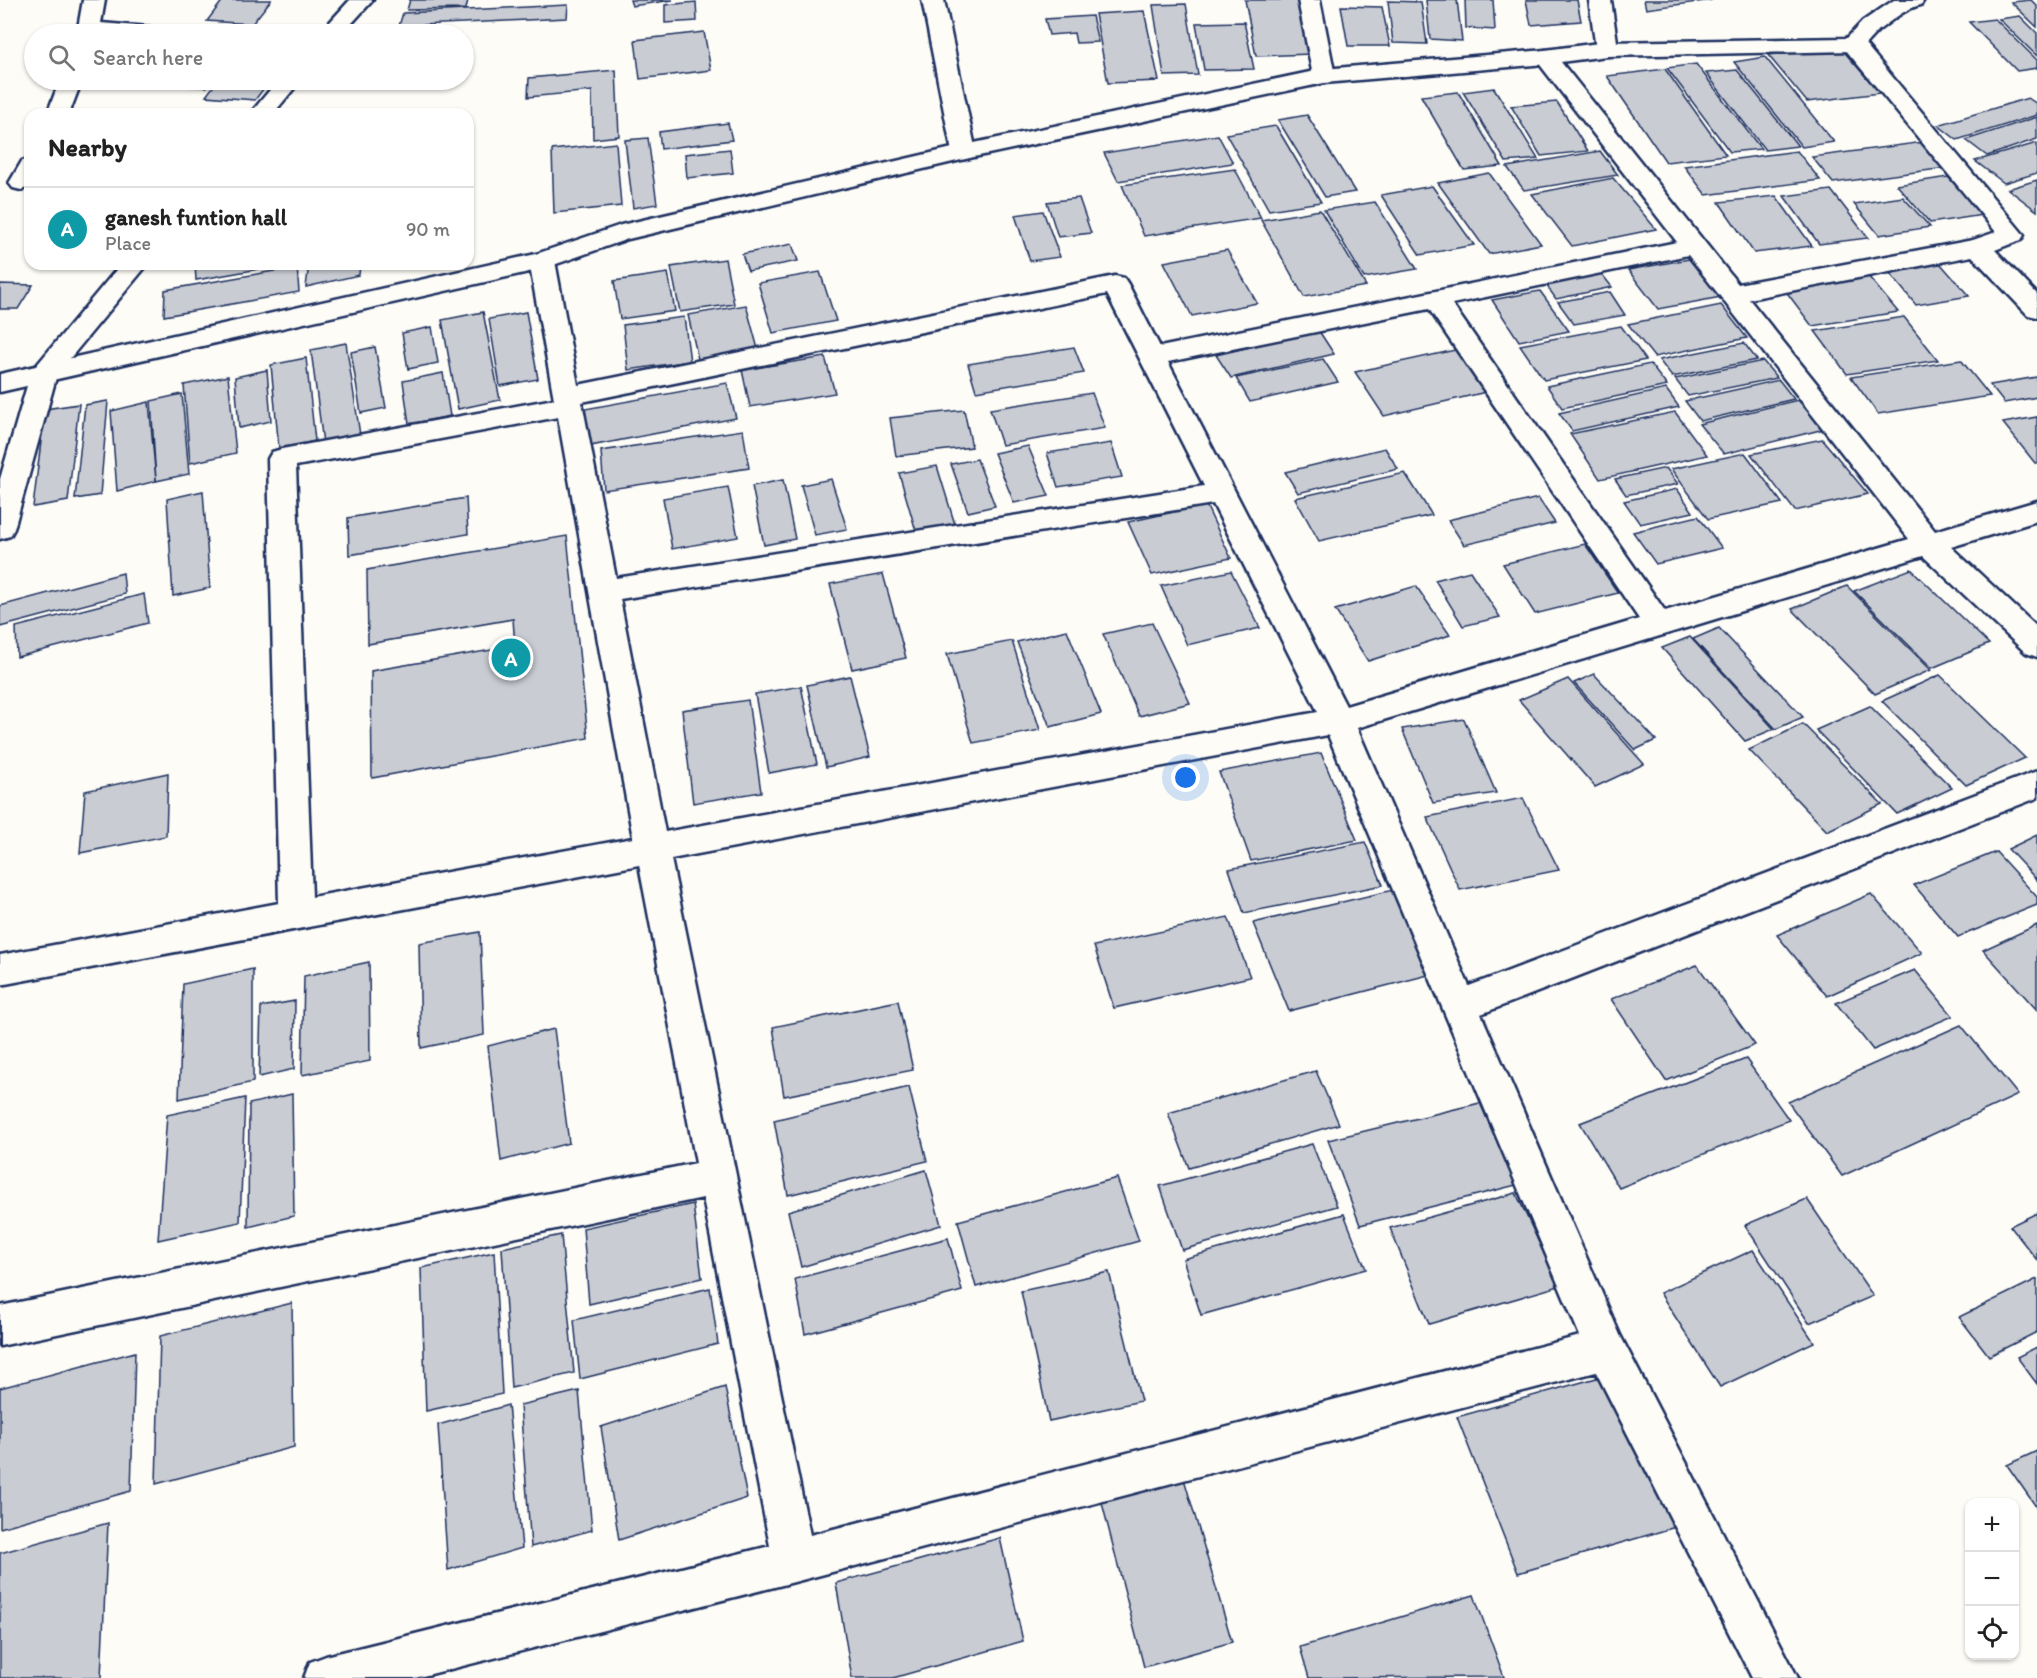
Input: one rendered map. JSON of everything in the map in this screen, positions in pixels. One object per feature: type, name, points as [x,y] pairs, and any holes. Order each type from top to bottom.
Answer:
[{"type":"street","points":[[89,24],[93,0]]},
{"type":"street","points":[[339,24],[362,0]]},
{"type":"street","points":[[933,0],[964,152]]},
{"type":"street","points":[[1308,0],[1324,76]]},
{"type":"street","points":[[1600,0],[1607,49]]},
{"type":"street","points":[[0,382],[542,261],[621,233],[964,152],[1324,76],[1545,57],[1607,49],[1853,44],[1871,26],[1908,0]]},
{"type":"street","points":[[1853,44],[2012,235]]},
{"type":"street","points":[[1545,57],[1927,543],[2037,645]]},
{"type":"street","points":[[60,108],[67,90]]},
{"type":"street","points":[[266,108],[281,90]]},
{"type":"street","points":[[1731,294],[1978,247],[2012,235],[2037,231]]},
{"type":"street","points":[[1152,357],[1694,246]]},
{"type":"street","points":[[1978,247],[2037,309]]},
{"type":"street","points":[[542,261],[652,849],[794,1561]]},
{"type":"street","points":[[0,529],[44,372],[130,270]]},
{"type":"street","points":[[296,915],[282,459],[568,401],[1115,284],[1338,721],[1606,1349],[1776,1678]]},
{"type":"street","points":[[1435,299],[1658,624]]},
{"type":"street","points":[[603,591],[1221,493]]},
{"type":"street","points":[[0,970],[1338,721],[2037,511]]},
{"type":"street","points":[[1459,1006],[2037,784]]},
{"type":"street","points":[[0,1326],[717,1178]]},
{"type":"street","points":[[326,1678],[794,1561],[1606,1349]]},
{"type":"building","points":[[223,0],[271,0],[252,24],[207,21]]},
{"type":"building","points":[[410,0],[468,0],[466,9],[407,10]]},
{"type":"building","points":[[630,0],[673,0],[632,6]]},
{"type":"building","points":[[1245,0],[1298,0],[1311,54],[1256,56]]},
{"type":"building","points":[[1426,0],[1457,0],[1462,41],[1430,39]]},
{"type":"building","points":[[1465,0],[1493,0],[1495,30],[1466,28]]},
{"type":"building","points":[[1526,0],[1577,0],[1581,21],[1531,25]]},
{"type":"building","points":[[1644,0],[1712,0],[1646,9]]},
{"type":"building","points":[[2031,0],[2037,6],[2037,27],[2011,2]]},
{"type":"building","points":[[1388,1],[1421,2],[1427,44],[1393,43]]},
{"type":"building","points":[[696,2],[697,21],[665,23],[665,5]]},
{"type":"building","points":[[1186,4],[1198,75],[1164,76],[1153,5]]},
{"type":"building","points":[[568,5],[567,18],[400,24],[403,13]]},
{"type":"building","points":[[1341,6],[1382,7],[1390,46],[1348,46]]},
{"type":"building","points":[[1144,11],[1159,81],[1108,83],[1095,14]]},
{"type":"building","points":[[1092,16],[1098,42],[1076,43],[1074,33],[1049,35],[1045,19]]},
{"type":"building","points":[[2020,16],[2037,33],[2037,56],[1999,19]]},
{"type":"building","points":[[1995,19],[2037,60],[2037,68],[2017,71],[1969,22]]},
{"type":"building","points":[[1244,22],[1254,69],[1204,70],[1196,23]]},
{"type":"building","points":[[704,32],[711,70],[640,79],[635,40]]},
{"type":"building","points":[[1839,46],[1880,93],[1807,102],[1768,55]]},
{"type":"building","points":[[1765,57],[1834,142],[1802,147],[1734,62]]},
{"type":"building","points":[[1696,64],[1761,149],[1730,152],[1667,68]]},
{"type":"building","points":[[1665,69],[1726,155],[1666,162],[1607,76]]},
{"type":"building","points":[[616,70],[619,136],[593,139],[592,91],[528,97],[529,78]]},
{"type":"building","points":[[1737,70],[1798,146],[1765,150],[1706,73]]},
{"type":"building","points":[[1494,88],[1538,159],[1506,162],[1463,92]]},
{"type":"building","points":[[210,90],[262,90],[255,100],[206,96]]},
{"type":"building","points":[[1458,92],[1502,166],[1464,170],[1421,96]]},
{"type":"building","points":[[2028,98],[2037,104],[2037,115],[1957,140],[1938,125]]},
{"type":"building","points":[[1557,102],[1588,151],[1541,156],[1511,106]]},
{"type":"building","points":[[1307,115],[1355,192],[1325,197],[1278,120]]},
{"type":"building","points":[[2037,117],[2037,139],[1987,156],[1966,140]]},
{"type":"building","points":[[728,123],[732,140],[661,149],[659,132]]},
{"type":"building","points":[[1276,126],[1321,202],[1269,210],[1226,134]]},
{"type":"building","points":[[1218,135],[1233,163],[1118,181],[1104,153]]},
{"type":"building","points":[[648,138],[657,204],[633,208],[625,140]]},
{"type":"building","points":[[1924,142],[1946,168],[1833,183],[1812,157]]},
{"type":"building","points":[[616,143],[621,206],[554,213],[552,150]]},
{"type":"building","points":[[2037,143],[2037,173],[2004,183],[1975,161]]},
{"type":"building","points":[[730,149],[733,173],[687,178],[685,154]]},
{"type":"building","points":[[1600,151],[1618,175],[1524,190],[1507,167]]},
{"type":"building","points":[[1797,151],[1820,180],[1706,195],[1684,166]]},
{"type":"building","points":[[1235,169],[1261,218],[1144,236],[1122,185]]},
{"type":"building","points":[[1489,173],[1541,244],[1489,254],[1438,183]]},
{"type":"building","points":[[1948,177],[1983,215],[1930,223],[1897,185]]},
{"type":"building","points":[[1613,178],[1656,229],[1572,246],[1532,194]]},
{"type":"building","points":[[2037,180],[2037,211],[2008,189]]},
{"type":"building","points":[[1432,186],[1474,245],[1420,255],[1381,195]]},
{"type":"building","points":[[1831,190],[1868,238],[1819,244],[1784,196]]},
{"type":"building","points":[[1776,196],[1812,246],[1754,253],[1719,202]]},
{"type":"building","points":[[1903,197],[1930,227],[1879,235],[1854,204]]},
{"type":"building","points":[[1079,198],[1091,233],[1058,237],[1047,202]]},
{"type":"building","points":[[1375,202],[1417,269],[1364,278],[1324,210]]},
{"type":"building","points":[[1320,210],[1366,286],[1304,297],[1261,220]]},
{"type":"building","points":[[1043,211],[1060,257],[1030,261],[1015,215]]},
{"type":"building","points":[[792,244],[798,261],[748,271],[742,254]]},
{"type":"building","points":[[1227,250],[1257,303],[1192,316],[1164,262]]},
{"type":"building","points":[[725,259],[734,304],[680,312],[671,267]]},
{"type":"building","points":[[1689,259],[1721,297],[1658,309],[1628,270]]},
{"type":"building","points":[[1939,262],[1969,296],[1916,305],[1887,270]]},
{"type":"building","points":[[1597,268],[1612,287],[1556,299],[1542,279]]},
{"type":"building","points":[[195,270],[253,270],[196,280]]},
{"type":"building","points":[[280,270],[297,270],[299,292],[164,316],[165,290]]},
{"type":"building","points":[[308,270],[359,270],[359,275],[306,287]]},
{"type":"building","points":[[820,272],[836,321],[773,333],[758,283]]},
{"type":"building","points":[[668,273],[675,311],[620,319],[614,281]]},
{"type":"building","points":[[1868,276],[1898,312],[1812,326],[1785,290]]},
{"type":"building","points":[[0,284],[33,285],[18,309],[0,309]]},
{"type":"building","points":[[1540,291],[1569,331],[1519,341],[1492,300]]},
{"type":"building","points":[[1610,292],[1625,315],[1574,324],[1558,302]]},
{"type":"building","points":[[746,305],[758,349],[698,359],[688,315]]},
{"type":"building","points":[[1721,305],[1747,338],[1654,357],[1628,324]]},
{"type":"building","points":[[483,312],[500,400],[458,409],[442,320]]},
{"type":"building","points":[[526,312],[538,379],[500,386],[489,319]]},
{"type":"building","points":[[684,317],[690,361],[628,370],[623,325]]},
{"type":"building","points":[[1904,317],[1938,360],[1847,374],[1815,331]]},
{"type":"building","points":[[1621,326],[1646,360],[1544,380],[1520,345]]},
{"type":"building","points":[[432,327],[438,363],[408,369],[402,333]]},
{"type":"building","points":[[1319,331],[1334,354],[1231,378],[1216,355]]},
{"type":"building","points":[[346,343],[360,435],[323,443],[311,350]]},
{"type":"building","points":[[1744,343],[1757,360],[1672,377],[1659,360]]},
{"type":"building","points":[[375,347],[386,408],[361,413],[351,352]]},
{"type":"building","points":[[1074,347],[1084,373],[976,391],[968,364]]},
{"type":"building","points":[[1455,350],[1486,392],[1384,416],[1355,372]]},
{"type":"building","points":[[825,357],[835,393],[750,407],[742,370]]},
{"type":"building","points":[[306,358],[315,441],[279,449],[271,365]]},
{"type":"building","points":[[1323,359],[1338,382],[1250,402],[1236,378]]},
{"type":"building","points":[[1961,360],[1990,396],[1878,414],[1851,377]]},
{"type":"building","points":[[1763,361],[1777,378],[1688,396],[1675,379]]},
{"type":"building","points":[[1650,364],[1667,386],[1562,408],[1547,386]]},
{"type":"building","points":[[267,370],[271,421],[239,428],[235,377]]},
{"type":"building","points":[[443,373],[450,416],[409,424],[403,381]]},
{"type":"building","points":[[228,376],[236,453],[190,463],[184,385]]},
{"type":"building","points":[[2037,377],[2037,397],[2004,403],[1990,385]]},
{"type":"building","points":[[1779,380],[1794,399],[1700,421],[1685,401]]},
{"type":"building","points":[[727,383],[736,418],[580,448],[574,411]]},
{"type":"building","points":[[1666,389],[1679,407],[1572,431],[1559,413]]},
{"type":"building","points":[[1092,393],[1105,428],[1002,445],[990,409]]},
{"type":"building","points":[[182,394],[189,474],[156,481],[151,401]]},
{"type":"building","points":[[1798,400],[1824,429],[1724,454],[1699,424]]},
{"type":"building","points":[[108,401],[100,495],[75,499],[85,405]]},
{"type":"building","points":[[149,402],[156,481],[117,491],[111,411]]},
{"type":"building","points":[[79,404],[68,501],[33,507],[45,409]]},
{"type":"building","points":[[964,410],[972,447],[896,456],[890,418]]},
{"type":"building","points":[[1675,412],[1707,455],[1600,479],[1570,434]]},
{"type":"building","points":[[2037,417],[2037,463],[2035,463],[2003,423]]},
{"type":"building","points":[[743,430],[749,468],[604,490],[601,451]]},
{"type":"building","points":[[1822,439],[1868,494],[1795,511],[1751,454]]},
{"type":"building","points":[[1111,443],[1122,477],[1058,487],[1047,453]]},
{"type":"building","points":[[1028,446],[1049,496],[1014,503],[994,453]]},
{"type":"building","points":[[1385,448],[1398,469],[1298,493],[1285,472]]},
{"type":"building","points":[[1745,453],[1782,503],[1708,519],[1671,469]]},
{"type":"building","points":[[977,459],[995,506],[968,512],[951,464]]},
{"type":"building","points":[[937,466],[957,531],[918,538],[899,473]]},
{"type":"building","points":[[1666,468],[1678,484],[1626,495],[1615,479]]},
{"type":"building","points":[[1405,473],[1432,515],[1319,541],[1295,498]]},
{"type":"building","points":[[831,479],[847,529],[815,535],[801,485]]},
{"type":"building","points":[[783,480],[795,539],[764,545],[752,486]]},
{"type":"building","points":[[728,487],[738,537],[672,549],[663,498]]},
{"type":"building","points":[[1677,489],[1693,512],[1640,524],[1624,501]]},
{"type":"building","points":[[203,491],[210,588],[173,596],[167,499]]},
{"type":"building","points":[[466,498],[468,534],[349,555],[348,518]]},
{"type":"building","points":[[1538,498],[1555,523],[1464,545],[1448,520]]},
{"type":"building","points":[[1206,505],[1231,558],[1152,575],[1128,522]]},
{"type":"building","points":[[1698,516],[1722,548],[1656,564],[1633,532]]},
{"type":"building","points":[[567,536],[588,738],[372,778],[371,671],[515,646],[513,619],[368,644],[367,570]]},
{"type":"building","points":[[1585,544],[1618,593],[1535,614],[1503,564]]},
{"type":"building","points":[[1911,569],[1989,644],[1932,668],[1854,591]]},
{"type":"building","points":[[1231,571],[1260,628],[1187,645],[1161,586]]},
{"type":"building","points":[[1470,571],[1500,617],[1463,626],[1435,580]]},
{"type":"building","points":[[123,573],[125,594],[0,627],[0,606]]},
{"type":"building","points":[[883,574],[906,658],[852,669],[830,584]]},
{"type":"building","points":[[1416,586],[1450,635],[1368,661],[1335,610]]},
{"type":"building","points":[[1847,586],[1931,670],[1875,694],[1792,609]]},
{"type":"building","points":[[144,594],[148,623],[17,657],[16,627]]},
{"type":"building","points":[[1152,623],[1190,703],[1139,716],[1103,634]]},
{"type":"building","points":[[1719,628],[1803,717],[1776,729],[1693,639]]},
{"type":"building","points":[[1067,630],[1101,714],[1050,727],[1017,642]]},
{"type":"building","points":[[1690,637],[1774,729],[1745,741],[1662,648]]},
{"type":"building","points":[[1012,641],[1040,730],[973,743],[947,654]]},
{"type":"building","points":[[1594,674],[1656,740],[1635,750],[1574,683]]},
{"type":"building","points":[[1940,675],[2025,758],[1966,785],[1882,701]]},
{"type":"building","points":[[850,676],[870,757],[826,767],[807,685]]},
{"type":"building","points":[[1568,679],[1644,764],[1595,787],[1519,700]]},
{"type":"building","points":[[801,686],[817,764],[769,773],[755,694]]},
{"type":"building","points":[[748,700],[761,792],[693,803],[682,710]]},
{"type":"building","points":[[1870,706],[1952,788],[1897,814],[1816,730]]},
{"type":"building","points":[[1464,719],[1496,793],[1433,803],[1402,729]]},
{"type":"building","points":[[1803,724],[1882,804],[1827,831],[1749,750]]},
{"type":"building","points":[[1321,753],[1357,840],[1251,861],[1219,772]]},
{"type":"building","points":[[168,773],[166,836],[80,853],[85,791]]},
{"type":"building","points":[[1523,798],[1559,870],[1460,890],[1427,817]]},
{"type":"building","points":[[2037,835],[2037,880],[2008,849]]},
{"type":"building","points":[[1365,842],[1383,885],[1244,913],[1229,869]]},
{"type":"building","points":[[1996,852],[2037,897],[2037,905],[1958,937],[1914,885]]},
{"type":"building","points":[[1393,890],[1432,974],[1289,1011],[1253,923]]},
{"type":"building","points":[[1871,894],[1922,953],[1827,996],[1777,935]]},
{"type":"building","points":[[1228,917],[1250,977],[1114,1008],[1094,946]]},
{"type":"building","points":[[2037,925],[2037,1010],[1983,950]]},
{"type":"building","points":[[480,932],[484,1035],[421,1048],[419,943]]},
{"type":"building","points":[[369,962],[370,1061],[302,1075],[304,976]]},
{"type":"building","points":[[1697,965],[1755,1045],[1666,1081],[1611,999]]},
{"type":"building","points":[[253,969],[253,1082],[179,1099],[183,984]]},
{"type":"building","points":[[1915,970],[1953,1016],[1873,1050],[1836,1003]]},
{"type":"building","points":[[295,1001],[294,1069],[259,1077],[261,1007]]},
{"type":"building","points":[[898,1001],[913,1070],[784,1096],[773,1027]]},
{"type":"building","points":[[1961,1025],[2018,1095],[1842,1176],[1788,1102]]},
{"type":"building","points":[[554,1029],[569,1143],[501,1161],[488,1046]]},
{"type":"building","points":[[1746,1059],[1789,1120],[1619,1188],[1580,1123]]},
{"type":"building","points":[[1316,1071],[1339,1124],[1189,1168],[1168,1113]]},
{"type":"building","points":[[909,1087],[927,1161],[788,1195],[774,1120]]},
{"type":"building","points":[[292,1094],[294,1216],[248,1227],[249,1104]]},
{"type":"building","points":[[245,1098],[240,1222],[158,1240],[167,1115]]},
{"type":"building","points":[[1480,1103],[1516,1185],[1360,1225],[1328,1140]]},
{"type":"building","points":[[1312,1144],[1337,1206],[1182,1250],[1160,1186]]},
{"type":"building","points":[[926,1170],[941,1225],[801,1267],[788,1211]]},
{"type":"building","points":[[1117,1178],[1139,1241],[976,1287],[958,1221]]},
{"type":"building","points":[[1516,1193],[1559,1286],[1429,1324],[1390,1228]]},
{"type":"building","points":[[1807,1199],[1873,1296],[1809,1323],[1745,1225]]},
{"type":"building","points":[[693,1204],[702,1278],[589,1304],[583,1228]]},
{"type":"building","points":[[2037,1213],[2037,1260],[2010,1226]]},
{"type":"building","points":[[1344,1214],[1366,1269],[1201,1315],[1183,1259]]},
{"type":"building","points":[[561,1235],[574,1373],[511,1388],[502,1248]]},
{"type":"building","points":[[948,1238],[962,1291],[805,1334],[795,1279]]},
{"type":"building","points":[[1753,1250],[1814,1342],[1720,1387],[1660,1293]]},
{"type":"building","points":[[494,1252],[502,1394],[426,1411],[421,1268]]},
{"type":"building","points":[[1109,1272],[1141,1401],[1049,1421],[1021,1291]]},
{"type":"building","points":[[2037,1279],[2037,1332],[1989,1356],[1959,1317]]},
{"type":"building","points":[[710,1288],[718,1344],[580,1379],[574,1320]]},
{"type":"building","points":[[292,1303],[294,1447],[156,1484],[160,1336]]},
{"type":"building","points":[[2037,1347],[2037,1384],[2017,1357]]},
{"type":"building","points":[[135,1352],[131,1491],[0,1528],[0,1388]]},
{"type":"building","points":[[1611,1374],[1679,1526],[1518,1573],[1457,1417]]},
{"type":"building","points":[[725,1387],[747,1498],[619,1540],[601,1427]]},
{"type":"building","points":[[579,1391],[592,1530],[531,1547],[520,1405]]},
{"type":"building","points":[[508,1405],[522,1548],[448,1570],[438,1425]]},
{"type":"building","points":[[2037,1451],[2037,1508],[2007,1465]]},
{"type":"building","points":[[1182,1472],[1232,1642],[1144,1667],[1100,1495]]},
{"type":"building","points":[[108,1523],[101,1678],[0,1678],[0,1553]]},
{"type":"building","points":[[1000,1538],[1023,1641],[893,1678],[852,1678],[836,1583]]},
{"type":"building","points":[[1474,1595],[1504,1677],[1309,1678],[1300,1647]]},
{"type":"place","name":"ganesh funtion hall","points":[[511,658]]}]
